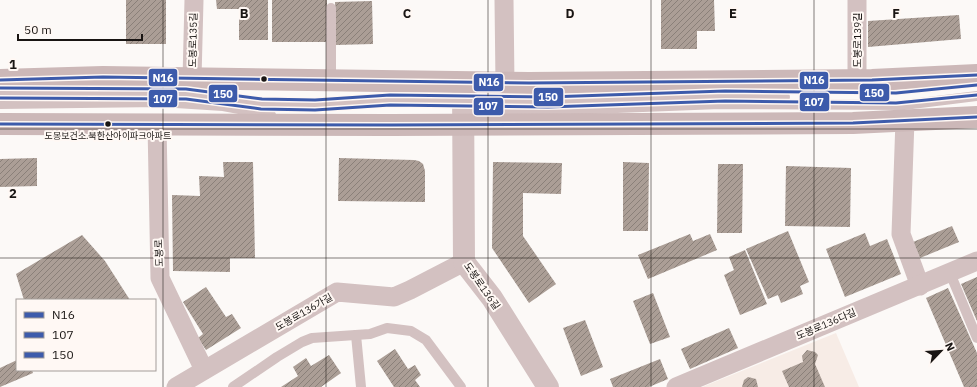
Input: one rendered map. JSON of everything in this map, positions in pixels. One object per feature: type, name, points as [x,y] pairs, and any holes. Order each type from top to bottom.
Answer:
[{"type":"main road","points":[[0,80],[103,77],[331,81],[463,106],[505,83],[857,80],[977,75]]},
{"type":"main road","points":[[0,124],[157,125],[463,106],[845,123],[905,120],[975,121]]},
{"type":"street","name":"도봉로135길","points":[[192,79],[194,0]]},
{"type":"street","points":[[504,0],[505,83]]},
{"type":"street","name":"도봉로139길","points":[[857,0],[857,80]]},
{"type":"street","name":"도봉로136길","points":[[463,106],[464,262],[492,298],[548,387]]},
{"type":"street","points":[[905,120],[901,234],[920,286]]},
{"type":"street","name":"도봉로","points":[[157,125],[160,278],[204,370]]},
{"type":"street","name":"도봉로136가길","points":[[176,387],[337,292],[394,297],[464,262]]},
{"type":"street","name":"도봉로136다길","points":[[676,387],[977,262]]},
{"type":"lane","points":[[331,8],[331,81]]},
{"type":"lane","points":[[0,104],[160,102],[223,106],[274,116],[433,116],[463,106],[725,96],[896,98],[977,90]]},
{"type":"lane","points":[[0,93],[186,94],[246,102],[292,105],[390,100],[463,106],[720,104],[904,105],[977,96]]},
{"type":"lane","points":[[950,273],[977,338]]},
{"type":"lane","points":[[233,387],[277,357],[302,342],[312,338],[370,334],[387,328],[402,329],[419,334],[435,350],[460,387]]},
{"type":"lane","points":[[356,335],[361,387]]},
{"type":"shaded area","points":[[836,333],[859,387],[702,387]]},
{"type":"building","points":[[126,0],[166,0],[166,44],[126,44]]},
{"type":"building","points":[[216,0],[268,0],[268,40],[239,40],[239,9],[217,9]]},
{"type":"building","points":[[272,0],[327,0],[327,42],[272,42]]},
{"type":"building","points":[[661,0],[714,0],[715,31],[697,31],[697,49],[661,49]]},
{"type":"building","points":[[372,1],[373,44],[336,45],[335,2]]},
{"type":"building","points":[[959,15],[961,39],[868,47],[868,21]]},
{"type":"building","points":[[37,158],[37,186],[0,187],[0,159]]},
{"type":"building","points":[[339,158],[419,161],[423,164],[425,171],[425,202],[338,201]]},
{"type":"building","points":[[223,162],[253,162],[255,258],[230,258],[230,272],[173,271],[172,195],[200,196],[199,176],[224,177]]},
{"type":"building","points":[[493,162],[562,163],[561,194],[523,193],[523,236],[556,284],[529,303],[492,248]]},
{"type":"building","points":[[623,162],[649,163],[648,231],[623,231]]},
{"type":"building","points":[[718,164],[743,164],[742,233],[717,233]]},
{"type":"building","points":[[786,166],[851,168],[850,227],[785,226]]},
{"type":"building","points":[[952,226],[959,242],[920,258],[913,242]]},
{"type":"building","points":[[788,231],[809,282],[800,286],[803,294],[781,303],[778,295],[768,299],[746,249]]},
{"type":"building","points":[[865,233],[870,246],[887,239],[901,274],[845,297],[826,249]]},
{"type":"building","points":[[690,234],[693,241],[710,234],[717,250],[648,279],[638,255]]},
{"type":"building","points":[[82,235],[105,261],[129,299],[24,299],[16,274]]},
{"type":"building","points":[[745,250],[767,304],[740,315],[724,275],[734,270],[729,257]]},
{"type":"building","points":[[977,277],[977,321],[961,284]]},
{"type":"building","points":[[206,287],[226,317],[232,314],[241,328],[206,350],[198,338],[203,334],[183,302]]},
{"type":"building","points":[[948,288],[977,353],[977,387],[964,387],[926,298]]},
{"type":"building","points":[[653,293],[670,337],[650,344],[633,301]]},
{"type":"building","points":[[585,320],[603,367],[581,376],[563,328]]},
{"type":"building","points":[[729,328],[738,348],[690,369],[681,349]]},
{"type":"building","points":[[395,349],[408,369],[415,365],[421,375],[415,380],[420,387],[394,387],[377,361]]},
{"type":"building","points":[[807,350],[815,352],[818,355],[815,364],[825,387],[789,387],[782,371],[803,362],[802,356]]},
{"type":"building","points":[[329,355],[341,373],[321,387],[281,387],[298,376],[293,367],[306,358],[311,366]]},
{"type":"building","points":[[660,359],[668,379],[649,387],[613,387],[610,379]]},
{"type":"building","points":[[16,360],[16,371],[32,371],[33,373],[0,387],[0,368]]},
{"type":"building","points":[[748,377],[756,379],[758,387],[742,387],[744,380]]},
{"type":"transit line","name":"N16","points":[[0,80],[103,77],[529,83],[872,80],[977,75]]},
{"type":"transit line","name":"150","points":[[0,88],[186,89],[262,99],[315,100],[390,95],[548,97],[725,91],[896,93],[977,85]]},
{"type":"transit line","name":"107","points":[[0,98],[186,99],[261,109],[315,110],[390,105],[548,107],[725,101],[896,103],[977,95]]},
{"type":"transit line","name":"N16","points":[[0,124],[391,125],[853,123],[977,117]]},
{"type":"place","name":"도봉보건소.북한산아이파크아파트","points":[[108,124]]}]
